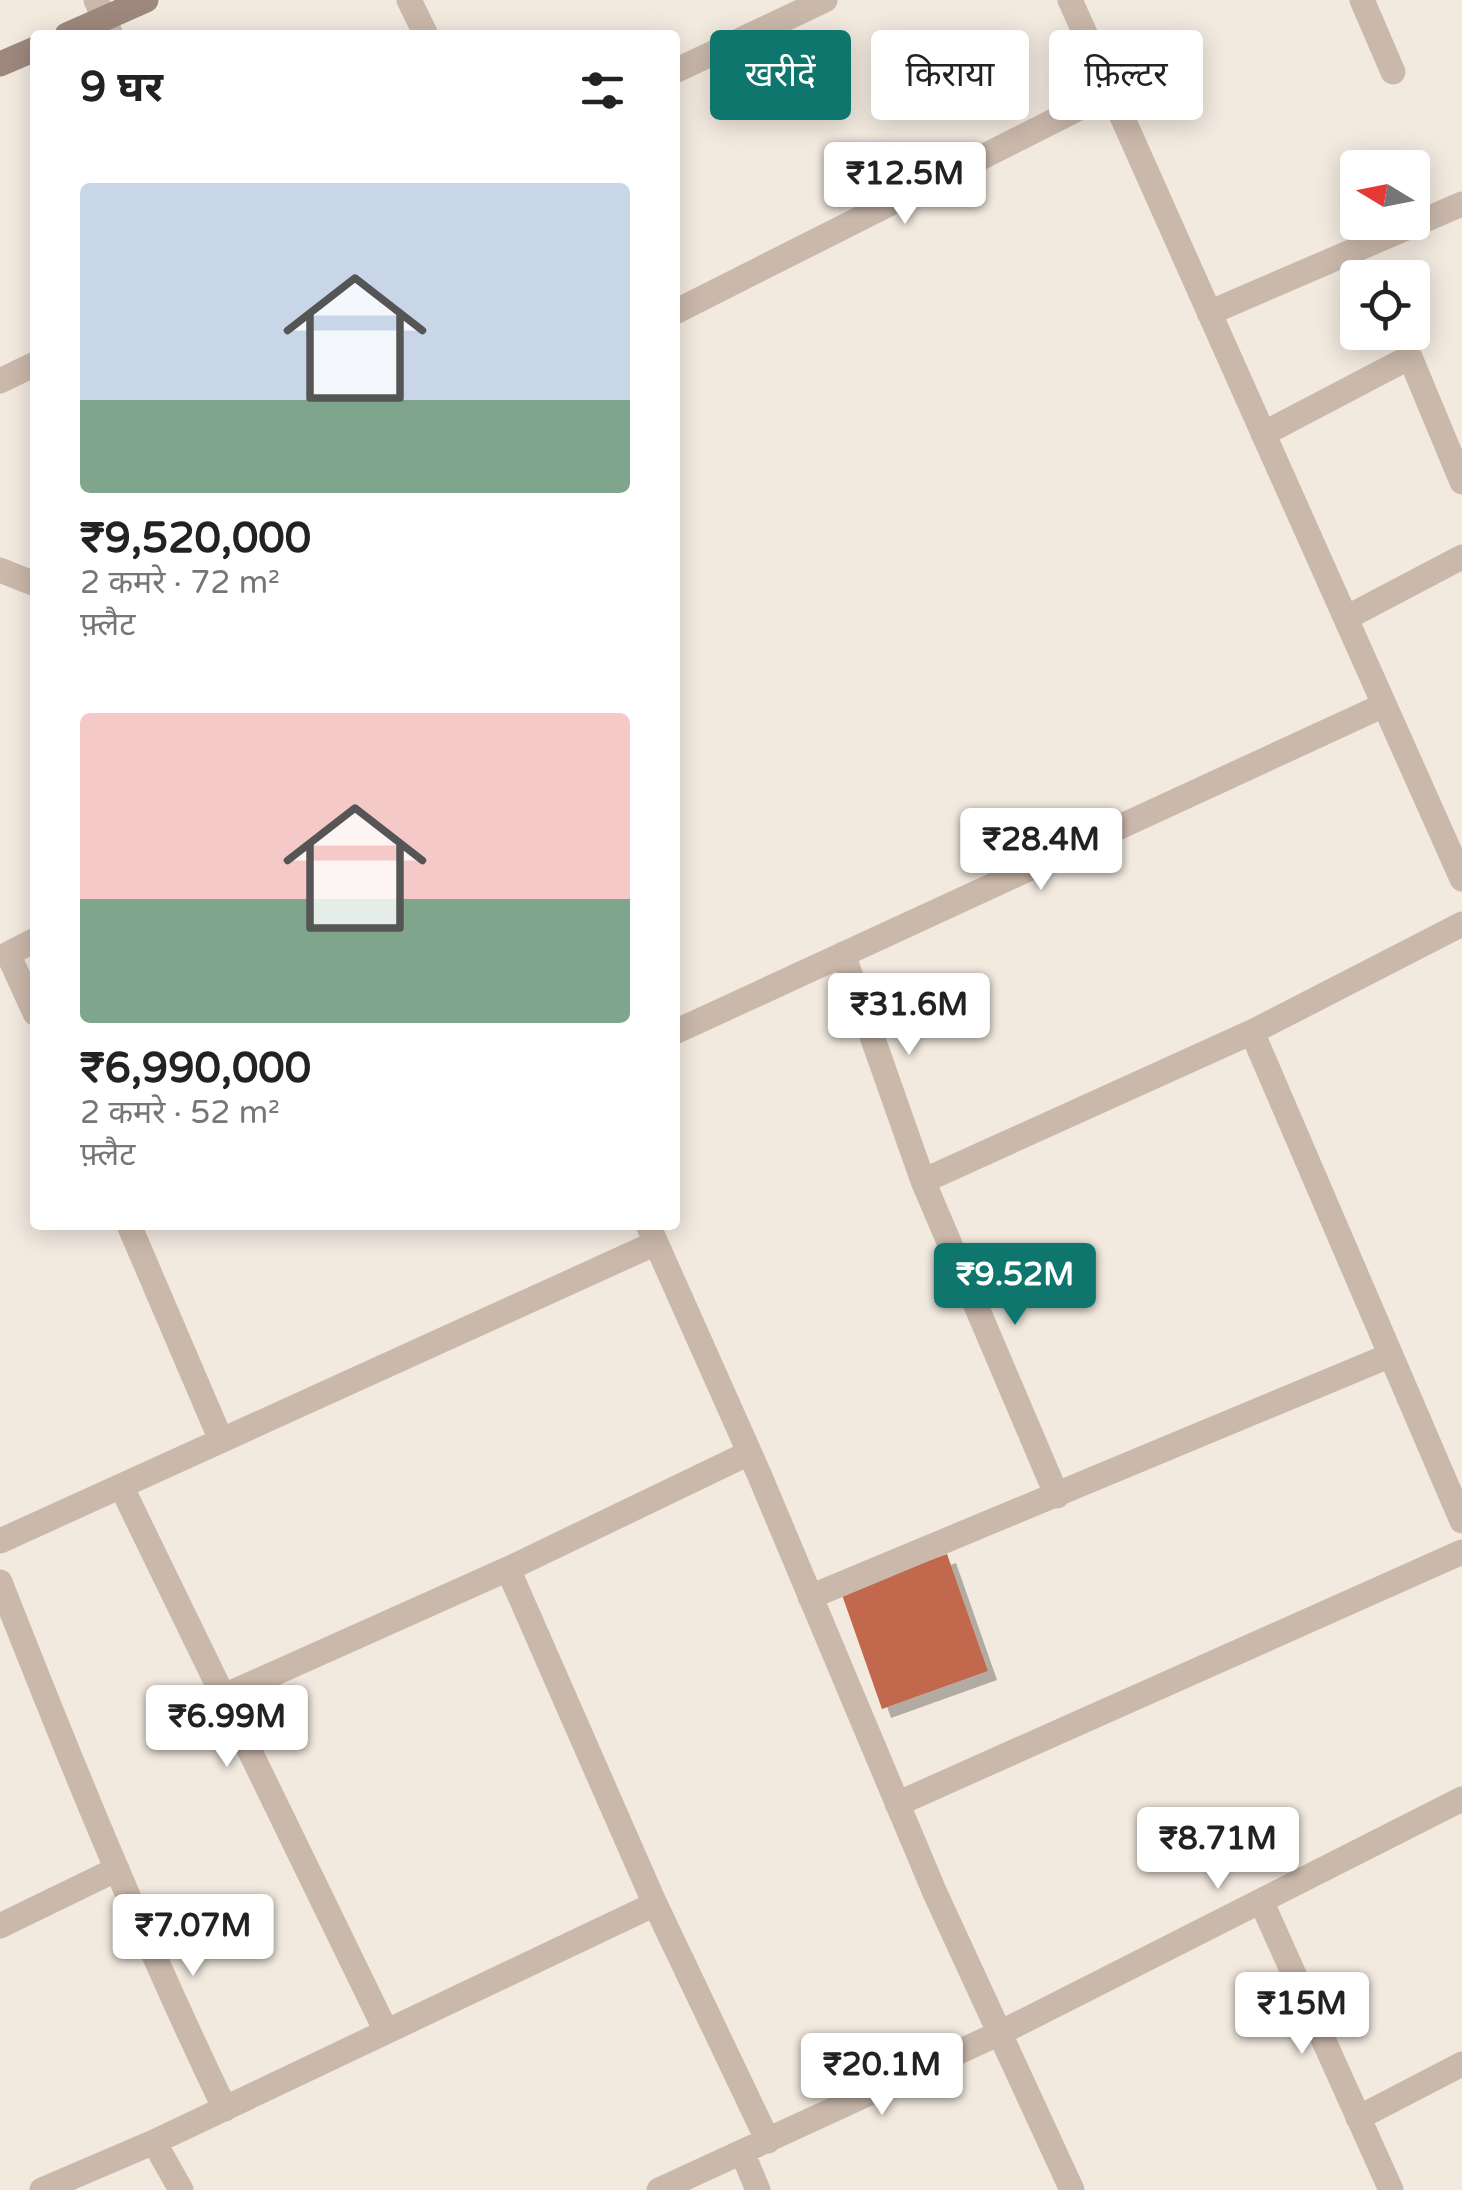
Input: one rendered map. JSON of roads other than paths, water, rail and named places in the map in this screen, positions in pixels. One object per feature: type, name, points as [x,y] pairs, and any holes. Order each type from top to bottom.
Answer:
[{"type":"street","points":[[78,30],[146,0]]},
{"type":"street","points":[[409,0],[424,30]]},
{"type":"street","points":[[680,69],[826,0]]},
{"type":"street","points":[[1070,0],[1083,30]]},
{"type":"street","points":[[1362,0],[1393,72]]},
{"type":"street","points":[[0,64],[30,51]]},
{"type":"street","points":[[680,309],[1056,120]]},
{"type":"street","points":[[1123,120],[1462,880]]},
{"type":"street","points":[[1209,313],[1462,204]]},
{"type":"street","points":[[1264,434],[1410,357],[1462,482]]},
{"type":"street","points":[[0,380],[30,366]]},
{"type":"street","points":[[1346,618],[1462,557]]},
{"type":"street","points":[[0,570],[30,582]]},
{"type":"street","points":[[680,1030],[1384,705]]},
{"type":"street","points":[[923,1181],[1252,1032],[1462,924]]},
{"type":"street","points":[[30,943],[8,954],[30,1002]]},
{"type":"street","points":[[843,954],[923,1181],[1057,1496]]},
{"type":"street","points":[[1252,1032],[1462,1521]]},
{"type":"street","points":[[132,1230],[221,1440]]},
{"type":"street","points":[[0,1541],[652,1234],[898,1804],[1072,2190]]},
{"type":"street","points":[[810,1597],[1391,1355]]},
{"type":"street","points":[[222,1696],[508,1569],[749,1453]]},
{"type":"street","points":[[120,1486],[385,2030]]},
{"type":"street","points":[[898,1804],[1462,1552]]},
{"type":"street","points":[[508,1569],[655,1904],[768,2141]]},
{"type":"street","points":[[0,1582],[116,1869],[225,2110]]},
{"type":"street","points":[[660,2190],[1000,2034],[1462,1800]]},
{"type":"street","points":[[0,1926],[116,1869]]},
{"type":"street","points":[[1261,1901],[1391,2190]]},
{"type":"street","points":[[42,2190],[225,2110],[385,2030],[655,1904]]},
{"type":"street","points":[[1358,2118],[1462,2064]]},
{"type":"street","points":[[154,2142],[181,2190]]},
{"type":"street","points":[[742,2152],[758,2190]]}]
